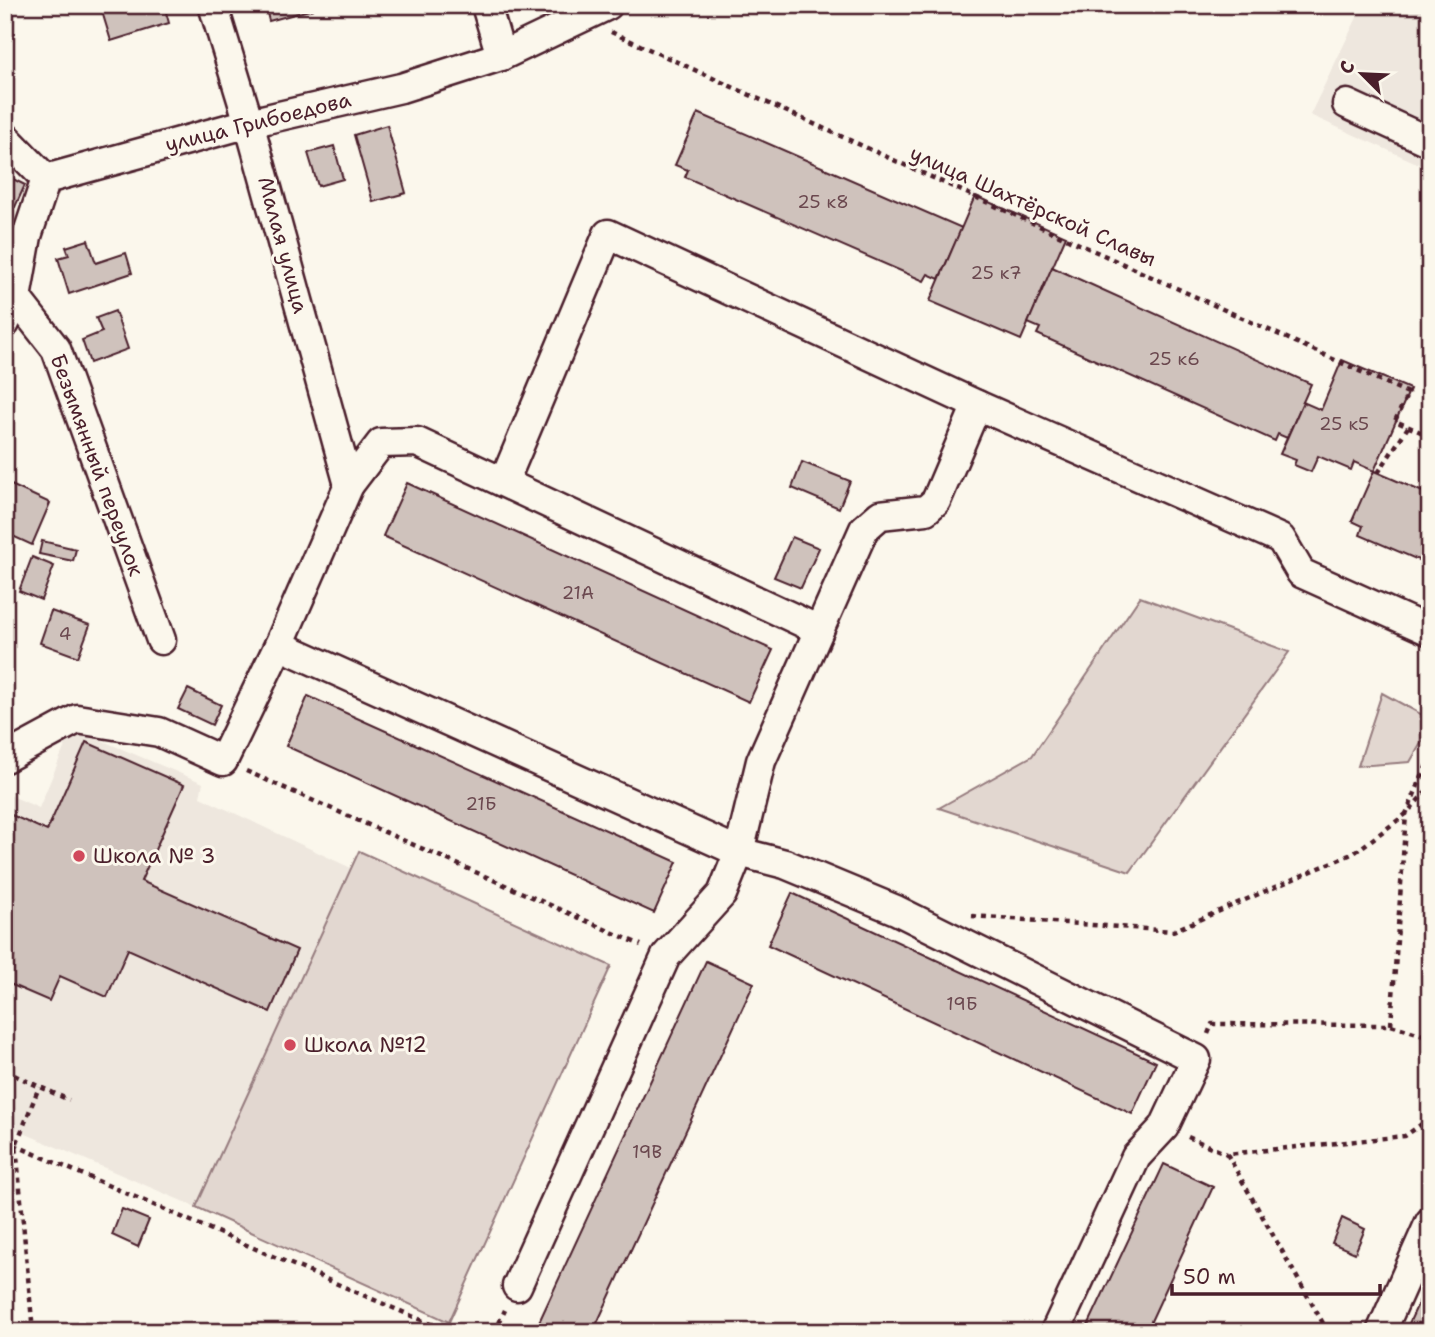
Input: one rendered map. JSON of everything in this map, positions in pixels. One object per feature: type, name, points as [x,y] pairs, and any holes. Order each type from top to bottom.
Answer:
[{"type":"street","name":"Малая улица","points":[[213,5],[249,123],[349,485]]},
{"type":"street","points":[[486,5],[501,56]]},
{"type":"street","name":"улица Грибоедова","points":[[46,179],[249,123],[401,88],[501,56],[608,5]]},
{"type":"street","points":[[1347,104],[1430,142]]},
{"type":"street","points":[[5,137],[46,179],[27,236],[11,311]]},
{"type":"street","points":[[504,482],[608,234],[977,405],[1281,539],[1301,573],[1430,631]]},
{"type":"street","name":"Безымянный переулок","points":[[11,311],[56,349],[162,640]]},
{"type":"street","points":[[517,1286],[666,956],[722,894],[739,852],[761,761],[864,529],[880,515],[926,510],[936,501],[977,405]]},
{"type":"street","points":[[5,758],[77,719],[159,732],[223,761],[279,645],[349,485],[381,443],[417,442],[819,630]]},
{"type":"street","points":[[279,645],[739,852],[785,864],[896,910],[1196,1059],[1164,1127],[1136,1157],[1055,1332]]},
{"type":"street","points":[[1381,1332],[1430,1222]]},
{"type":"path","name":"улица Шахтёрской Славы","points":[[582,19],[1408,393],[1395,421],[1408,427]]},
{"type":"path","points":[[1378,472],[1408,427],[1430,436]]},
{"type":"path","points":[[1391,1025],[1406,814],[1430,758]]},
{"type":"path","points":[[223,761],[666,956]]},
{"type":"path","points":[[965,915],[1173,931],[1354,853],[1406,814],[1430,787]]},
{"type":"path","points":[[1212,1024],[1391,1025],[1430,1037]]},
{"type":"path","points":[[5,1071],[69,1100]]},
{"type":"path","points":[[33,1332],[16,1145],[39,1087]]},
{"type":"path","points":[[1164,1127],[1227,1154],[1405,1136],[1430,1118]]},
{"type":"path","points":[[5,1141],[449,1332]]},
{"type":"path","points":[[1227,1154],[1328,1332]]},
{"type":"shaded area","points":[[1363,5],[1430,5],[1430,169],[1310,115]]},
{"type":"shaded area","points":[[1140,597],[1289,652],[1130,872],[939,808],[1032,756]]},
{"type":"shaded area","points":[[1382,693],[1430,719],[1430,728],[1410,762],[1358,766]]},
{"type":"shaded area","name":"Школа №12","points":[[70,734],[91,736],[203,783],[200,797],[351,868],[359,851],[611,966],[449,1322],[196,1207],[5,1125],[5,793],[39,808]]},
{"type":"shaded area","points":[[359,851],[611,966],[449,1322],[196,1207]]},
{"type":"building","points":[[100,5],[164,5],[169,23],[111,41]]},
{"type":"building","points":[[265,5],[312,5],[313,9],[269,21]]},
{"type":"building","points":[[698,113],[962,228],[939,279],[928,274],[924,281],[685,177],[688,170],[675,165]]},
{"type":"building","points":[[387,125],[406,193],[373,202],[354,135]]},
{"type":"building","points":[[334,146],[343,179],[318,186],[308,153]]},
{"type":"building","points":[[5,175],[25,185],[15,207],[5,203]]},
{"type":"building","points":[[975,196],[1066,236],[1021,340],[930,301]]},
{"type":"building","points":[[88,240],[96,263],[126,253],[132,273],[69,294],[58,258],[69,255],[66,247]]},
{"type":"building","points":[[1052,267],[1311,384],[1287,438],[1278,434],[1275,441],[1037,334],[1040,328],[1028,323]]},
{"type":"building","points":[[115,311],[128,349],[90,363],[82,340],[102,332],[96,318]]},
{"type":"building","points":[[1342,360],[1410,389],[1374,471],[1354,462],[1351,470],[1318,456],[1311,472],[1294,465],[1296,460],[1280,454],[1303,402],[1321,410]]},
{"type":"building","points":[[802,462],[850,481],[839,508],[792,488]]},
{"type":"building","points":[[1374,471],[1430,495],[1430,565],[1360,535],[1363,526],[1352,521]]},
{"type":"building","points":[[407,483],[773,650],[749,702],[383,536]]},
{"type":"building","points":[[9,484],[50,503],[32,545],[6,533],[10,525],[5,523],[5,492]]},
{"type":"building","points":[[792,537],[819,548],[801,588],[774,577]]},
{"type":"building","points":[[42,541],[76,549],[73,561],[39,554]]},
{"type":"building","points":[[32,557],[54,566],[41,600],[19,591]]},
{"type":"building","points":[[51,611],[90,625],[78,657],[40,643]]},
{"type":"building","points":[[188,689],[221,705],[212,725],[178,709]]},
{"type":"building","points":[[308,696],[677,862],[654,913],[286,746]]},
{"type":"building","name":"Школа № 3","points":[[86,742],[184,785],[141,881],[297,950],[270,1012],[128,949],[107,997],[60,976],[49,1001],[5,982],[5,975],[14,956],[5,952],[5,911],[13,893],[5,889],[5,812],[47,831]]},
{"type":"building","points":[[792,893],[1156,1062],[1132,1114],[768,945]]},
{"type":"building","points":[[706,961],[754,983],[593,1332],[561,1332],[539,1322]]},
{"type":"building","points":[[1164,1164],[1213,1187],[1146,1332],[1085,1332]]},
{"type":"building","points":[[122,1209],[149,1220],[138,1247],[112,1235]]},
{"type":"building","points":[[1342,1218],[1365,1229],[1355,1253],[1332,1243]]},
{"type":"building","points":[[1430,1278],[1430,1332],[1405,1332]]},
{"type":"place","name":"Школа № 3","points":[[79,856]]},
{"type":"place","name":"Школа №12","points":[[290,1045]]}]
